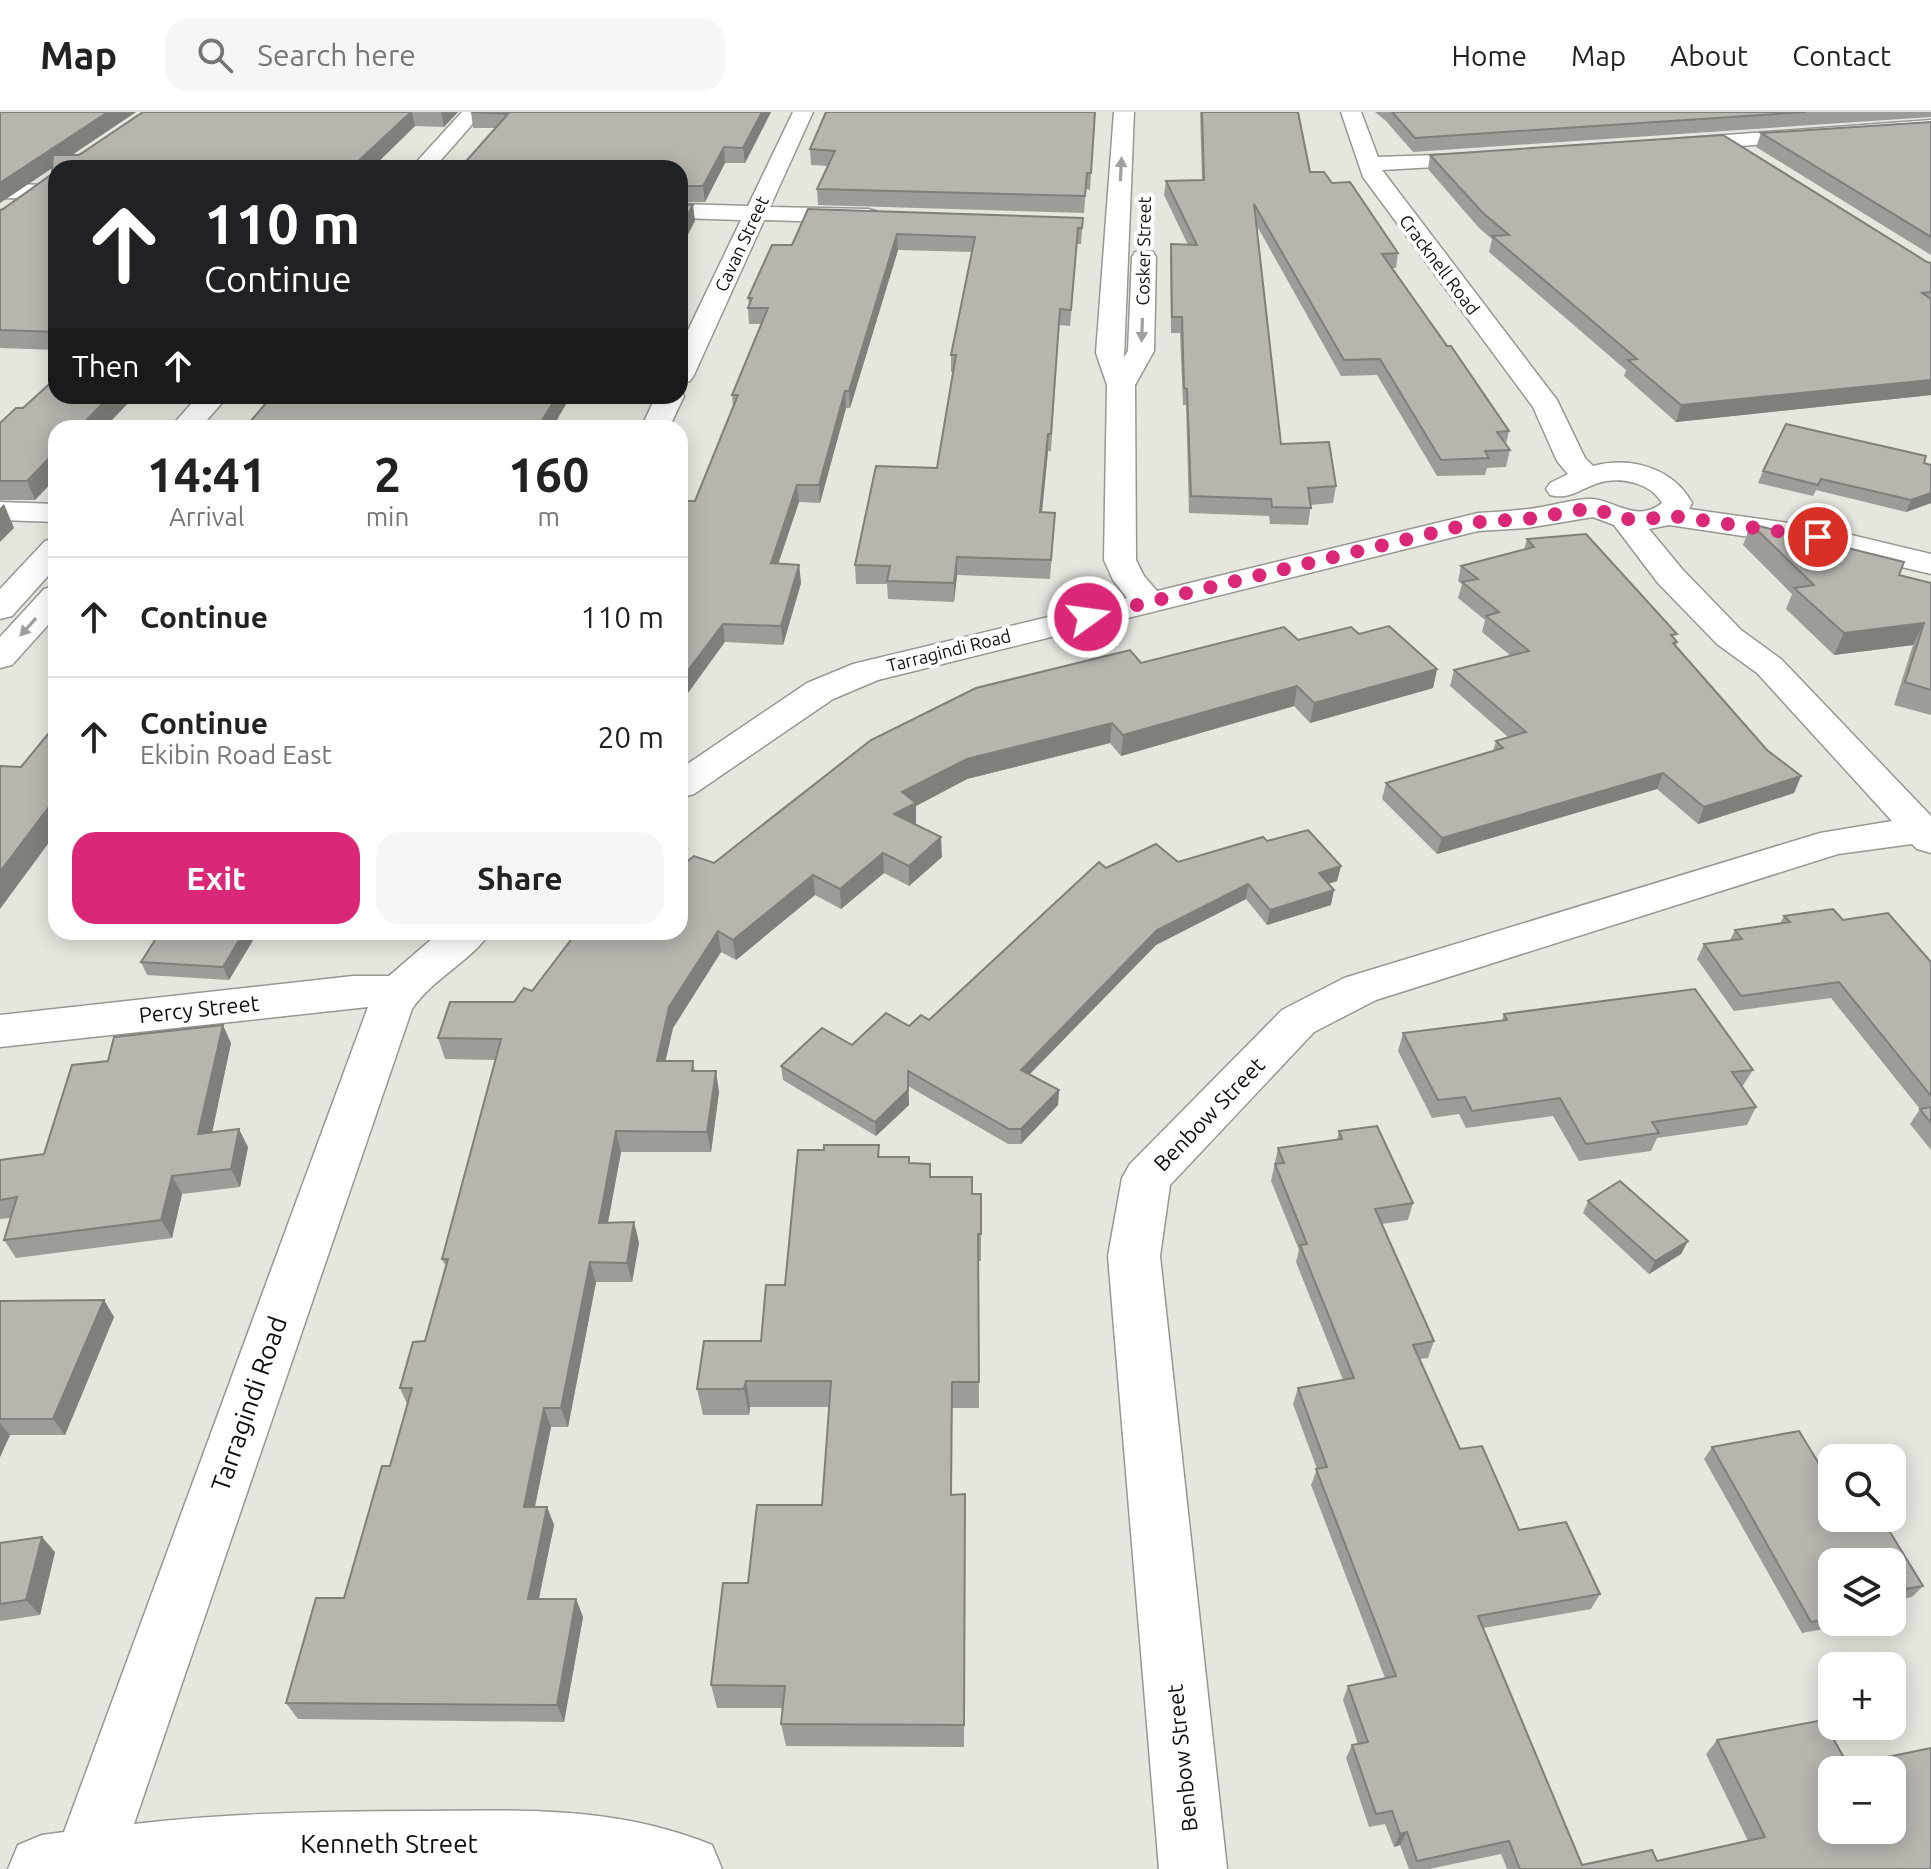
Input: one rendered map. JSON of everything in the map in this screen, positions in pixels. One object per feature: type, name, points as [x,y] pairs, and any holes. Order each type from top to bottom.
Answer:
[{"type":"street","points":[[429,160],[473,112]]},
{"type":"street","name":"Cavan Street","points":[[688,358],[803,112]]},
{"type":"street","name":"Cosker Street","points":[[1124,112],[1109,353],[1121,385],[1120,560],[1129,580],[1149,602]]},
{"type":"street","points":[[1144,112],[1145,154]]},
{"type":"street","name":"Cracknell Road","points":[[1351,112],[1367,164],[1389,199],[1547,406],[1585,490]]},
{"type":"street","points":[[1771,117],[1801,136]]},
{"type":"street","points":[[1658,146],[1931,126]]},
{"type":"street","points":[[1726,141],[1757,161]]},
{"type":"street","points":[[1367,164],[1505,157]]},
{"type":"street","points":[[0,191],[46,192]]},
{"type":"street","points":[[7,213],[46,192]]},
{"type":"street","points":[[688,211],[897,217]]},
{"type":"street","points":[[1086,223],[1118,224]]},
{"type":"street","name":"Cosker Street","points":[[1121,385],[1141,351],[1145,241]]},
{"type":"street","points":[[192,420],[206,404]]},
{"type":"street","name":"Cracknell Road","points":[[1547,406],[1577,428],[1602,454],[1631,473]]},
{"type":"street","name":"Tarragindi Road","points":[[688,781],[820,691],[843,680],[1478,522],[1527,519],[1614,472],[1631,473]]},
{"type":"street","points":[[1631,473],[1665,507],[1679,551],[1687,564],[1753,634],[1769,666]]},
{"type":"street","points":[[1585,490],[1625,519],[1670,576],[1729,637],[1769,666],[1926,835]]},
{"type":"street","points":[[1625,519],[1665,507],[1818,537],[1931,564]]},
{"type":"street","points":[[0,511],[48,513]]},
{"type":"street","points":[[0,609],[48,557]]},
{"type":"street","points":[[0,658],[48,605]]},
{"type":"street","name":"Benbow Street","points":[[1193,1869],[1134,1256],[1147,1178],[1298,1021],[1360,989],[1834,842],[1926,835]]},
{"type":"street","name":"Tarragindi Road","points":[[64,1866],[377,1040],[399,991],[460,940]]},
{"type":"street","name":"Percy Street","points":[[0,1031],[353,992],[399,991]]},
{"type":"street","name":"Kenneth Street","points":[[64,1866],[190,1850],[292,1856],[578,1844],[647,1854],[688,1869]]},
{"type":"building","points":[[0,112],[108,112],[0,183]]},
{"type":"building","points":[[143,112],[411,112],[360,160],[53,160],[53,155],[79,155]]},
{"type":"building","points":[[471,112],[762,112],[743,148],[724,147],[703,186],[688,186],[688,160],[467,160],[508,114]]},
{"type":"building","points":[[826,112],[1095,112],[1091,173],[1087,173],[1085,196],[817,189],[835,151],[810,149]]},
{"type":"building","points":[[1202,112],[1298,112],[1310,172],[1324,172],[1332,183],[1350,182],[1398,253],[1382,254],[1447,346],[1451,346],[1509,431],[1497,432],[1510,450],[1485,451],[1489,458],[1441,460],[1380,359],[1344,360],[1254,204],[1281,444],[1329,442],[1336,486],[1308,488],[1311,508],[1272,507],[1271,499],[1191,496],[1182,317],[1172,317],[1171,244],[1197,245],[1166,181],[1204,180]]},
{"type":"building","points":[[1392,112],[1806,112],[1415,138]]},
{"type":"building","points":[[1931,122],[1931,237],[1761,133]]},
{"type":"building","points":[[1723,135],[1931,263],[1931,292],[1922,293],[1931,299],[1931,380],[1681,405],[1628,360],[1637,359],[1492,236],[1509,235],[1483,213],[1430,155]]},
{"type":"building","points":[[48,177],[48,332],[0,330],[0,210]]},
{"type":"building","points":[[808,209],[1083,218],[1082,228],[1078,228],[1071,310],[1060,309],[1051,434],[1048,434],[1040,512],[1055,513],[1051,560],[957,557],[954,583],[887,581],[890,566],[855,565],[876,466],[937,468],[956,355],[951,355],[975,237],[897,234],[849,391],[845,391],[819,485],[797,485],[771,563],[799,565],[781,626],[723,624],[688,670],[688,501],[695,501],[738,395],[732,395],[768,308],[748,308],[752,298],[748,298],[772,245],[792,245]]},
{"type":"building","points":[[48,385],[48,404],[102,404],[87,420],[48,420],[48,459],[27,481],[0,481],[0,423],[16,408],[23,408]]},
{"type":"building","points":[[265,404],[552,404],[542,420],[252,420]]},
{"type":"building","points":[[1786,424],[1926,456],[1924,463],[1931,465],[1931,493],[1911,500],[1821,479],[1818,485],[1763,471]]},
{"type":"building","points":[[1751,524],[1904,562],[1899,575],[1931,583],[1931,690],[1905,682],[1924,623],[1844,633],[1794,588],[1814,585]]},
{"type":"building","points":[[1586,534],[1677,634],[1671,635],[1677,642],[1673,643],[1767,750],[1801,776],[1704,807],[1663,773],[1442,838],[1386,783],[1503,748],[1496,741],[1526,732],[1454,670],[1529,651],[1486,616],[1499,612],[1462,582],[1478,579],[1461,566],[1534,547],[1527,539]]},
{"type":"building","points":[[1389,626],[1437,669],[1314,703],[1297,686],[1123,735],[1112,723],[967,759],[902,792],[916,803],[894,814],[941,837],[909,866],[883,853],[840,889],[813,875],[733,940],[718,931],[669,1007],[657,1061],[693,1061],[692,1071],[716,1071],[707,1132],[616,1131],[599,1223],[634,1222],[627,1263],[590,1262],[561,1408],[544,1408],[524,1507],[547,1507],[528,1599],[576,1599],[557,1705],[286,1703],[316,1598],[344,1598],[382,1466],[390,1466],[412,1388],[400,1388],[413,1342],[425,1341],[448,1259],[442,1259],[501,1039],[438,1038],[450,1002],[514,1002],[524,988],[532,991],[571,940],[688,940],[688,861],[694,856],[714,863],[871,740],[976,688],[1130,650],[1141,663],[1284,627],[1298,640],[1351,627],[1359,634]]},
{"type":"building","points":[[48,734],[48,808],[0,872],[0,766],[21,767]]},
{"type":"building","points":[[1308,830],[1341,866],[1319,873],[1334,890],[1270,910],[1248,884],[1157,930],[1021,1070],[1059,1090],[1021,1129],[1009,1129],[908,1071],[908,1090],[875,1122],[781,1066],[822,1028],[852,1045],[886,1013],[909,1026],[921,1015],[929,1020],[1099,862],[1106,868],[1156,844],[1178,862],[1263,837],[1267,841]]},
{"type":"building","points":[[1833,909],[1843,920],[1888,913],[1931,962],[1931,1096],[1839,982],[1741,996],[1704,944],[1742,939],[1735,930],[1790,922],[1784,916]]},
{"type":"building","points":[[155,940],[239,940],[223,967],[141,962]]},
{"type":"building","points":[[1695,989],[1753,1070],[1732,1072],[1756,1107],[1652,1122],[1659,1133],[1586,1144],[1560,1098],[1472,1111],[1465,1097],[1438,1100],[1403,1033],[1507,1020],[1504,1014]]},
{"type":"building","points":[[223,1025],[198,1134],[239,1129],[231,1169],[172,1176],[161,1220],[4,1240],[17,1197],[0,1200],[0,1160],[44,1154],[72,1065],[108,1061],[114,1037]]},
{"type":"building","points":[[1931,1107],[1931,1123],[1920,1109]]},
{"type":"building","points":[[1377,1126],[1413,1203],[1375,1209],[1434,1341],[1413,1345],[1460,1449],[1482,1446],[1519,1530],[1566,1522],[1600,1594],[1478,1616],[1582,1865],[1652,1850],[1657,1861],[1765,1837],[1717,1740],[1818,1721],[1818,1740],[1834,1740],[1843,1756],[1818,1756],[1818,1844],[1906,1844],[1906,1756],[1892,1756],[1931,1748],[1931,1869],[1520,1869],[1509,1841],[1417,1861],[1407,1832],[1400,1834],[1392,1811],[1376,1814],[1352,1745],[1368,1742],[1348,1686],[1396,1676],[1316,1469],[1327,1467],[1298,1388],[1354,1378],[1300,1245],[1307,1244],[1275,1164],[1284,1163],[1278,1148],[1342,1139],[1339,1131]]},
{"type":"building","points":[[824,1145],[879,1145],[878,1157],[909,1157],[909,1163],[930,1164],[930,1177],[972,1177],[972,1194],[981,1194],[981,1234],[978,1234],[979,1382],[952,1382],[951,1495],[965,1494],[964,1725],[781,1724],[785,1686],[711,1685],[723,1583],[748,1583],[757,1505],[822,1505],[831,1381],[746,1381],[744,1389],[697,1389],[704,1341],[761,1341],[766,1285],[785,1285],[798,1150],[824,1150]]},
{"type":"building","points":[[1620,1181],[1688,1241],[1655,1261],[1588,1201]]},
{"type":"building","points":[[104,1300],[53,1419],[0,1419],[0,1301]]},
{"type":"building","points":[[1799,1431],[1818,1462],[1818,1532],[1890,1532],[1900,1548],[1818,1548],[1818,1621],[1811,1622],[1712,1447]]},
{"type":"building","points":[[42,1537],[26,1600],[0,1604],[0,1543]]},
{"type":"building","points":[[1906,1558],[1923,1586],[1906,1589]]},
{"type":"route","points":[[1088,617],[1478,522],[1527,519],[1592,508],[1625,519],[1650,519],[1666,515],[1818,537]]}]
